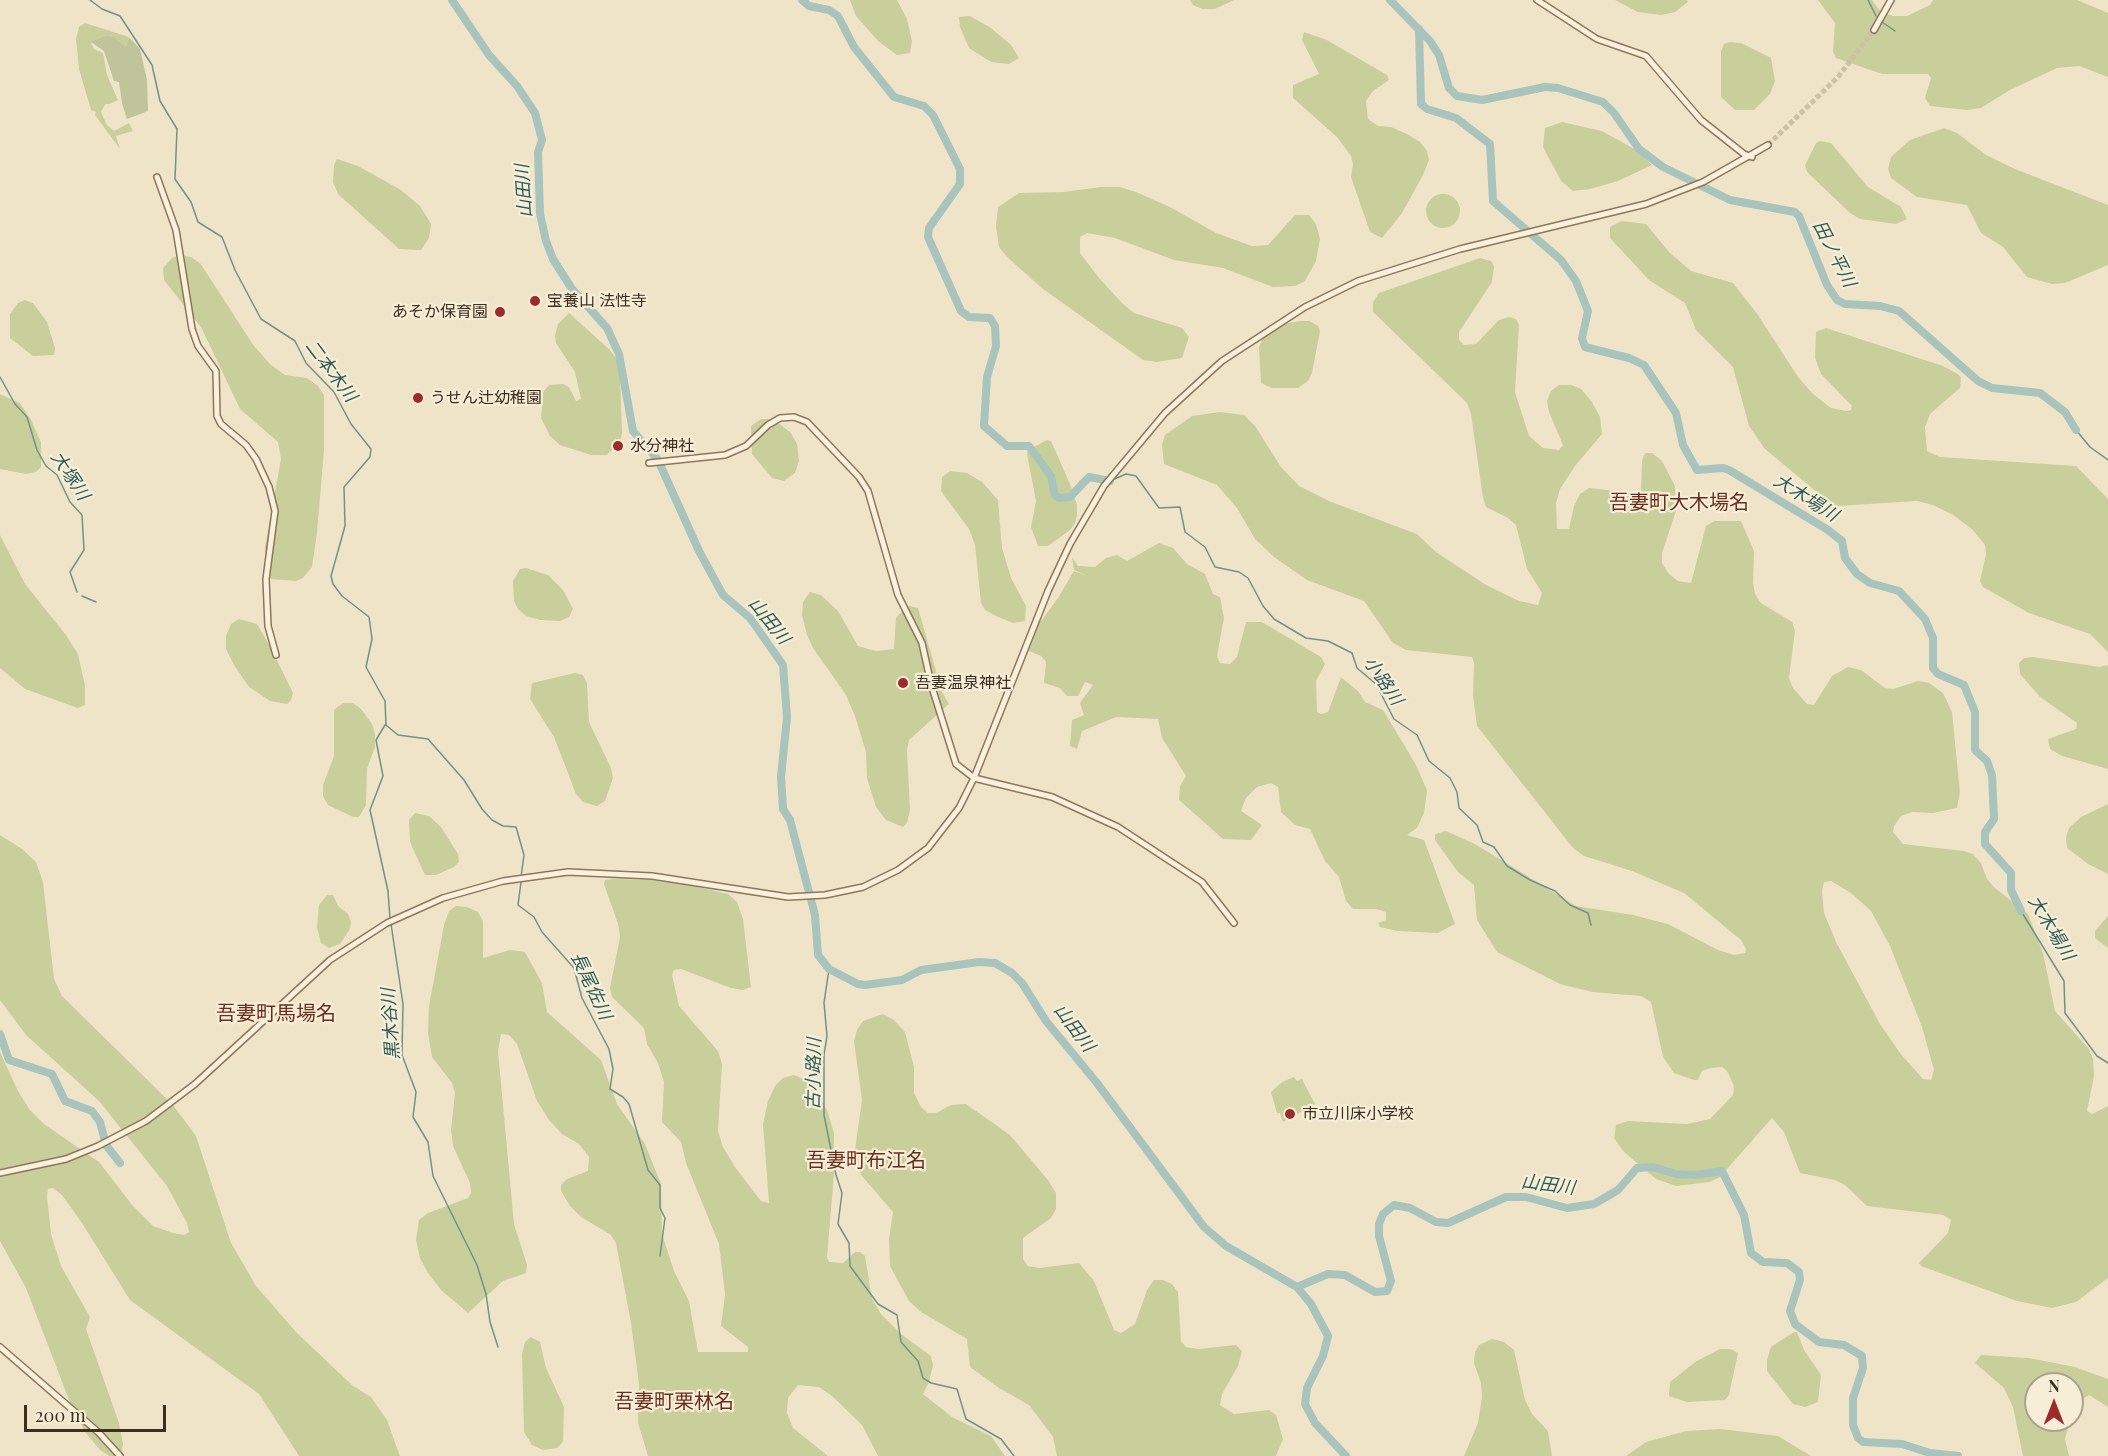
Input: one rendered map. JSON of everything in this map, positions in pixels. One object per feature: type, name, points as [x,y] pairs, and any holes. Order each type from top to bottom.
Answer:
[{"type":"street","points":[[1537,0],[1597,39],[1646,56],[1701,120],[1744,154],[1752,157]]},
{"type":"street","points":[[1874,30],[1891,0]]},
{"type":"street","points":[[0,1173],[66,1159],[121,1135],[164,1109],[195,1084],[330,960],[387,923],[444,898],[504,881],[562,873],[652,876],[772,895],[825,895],[863,887],[898,870],[928,848],[944,830],[974,778],[1048,591],[1070,544],[1104,486],[1124,459],[1183,395],[1240,347],[1280,321],[1358,281],[1460,249],[1592,219],[1646,204],[1703,182],[1752,157],[1768,146]]},
{"type":"street","points":[[157,177],[176,230],[192,329],[198,346],[216,370],[217,416],[221,424],[246,445],[256,459],[275,511],[266,579],[269,633],[276,655]]},
{"type":"street","points":[[651,462],[725,455],[746,446],[768,425],[786,417],[801,418],[823,436],[868,491],[898,595],[922,643],[931,684],[953,759],[961,770],[974,778],[1052,797],[1118,827],[1202,882],[1234,923]]},
{"type":"street","points":[[0,1347],[98,1432],[120,1456]]},
{"type":"green space","points":[[850,0],[897,0],[907,19],[912,41],[910,53],[897,55],[878,41],[856,16]]},
{"type":"green space","points":[[1190,0],[1234,0],[1215,9],[1202,9],[1193,5]]},
{"type":"green space","points":[[1615,0],[1687,0],[1688,2],[1675,12],[1661,15],[1638,12]]},
{"type":"green space","points":[[1818,0],[1872,0],[1881,12],[1893,16],[1907,16],[1930,5],[1933,0],[2077,0],[2108,13],[2108,77],[2079,66],[2057,68],[2010,90],[1981,108],[1967,110],[1930,106],[1925,98],[1931,78],[1928,74],[1882,74],[1836,58],[1833,52],[1835,23]]},
{"type":"green space","points":[[970,16],[991,28],[1011,45],[1019,58],[1009,64],[991,62],[969,48],[960,27],[959,17]]},
{"type":"green space","points":[[85,23],[129,37],[126,46],[113,38],[91,43],[94,49],[103,53],[107,75],[118,100],[105,104],[101,112],[107,125],[114,131],[129,123],[133,131],[116,136],[120,149],[95,115],[96,112],[91,110],[79,69],[76,39],[79,27]]},
{"type":"green space","points":[[1304,32],[1327,40],[1387,75],[1389,80],[1373,91],[1366,101],[1368,119],[1378,126],[1391,127],[1407,134],[1420,142],[1427,151],[1429,160],[1423,175],[1402,213],[1382,238],[1370,232],[1351,177],[1353,164],[1351,156],[1337,137],[1293,98],[1293,85],[1319,74],[1302,40]]},
{"type":"green space","points":[[106,36],[113,37],[126,46],[129,37],[140,49],[147,80],[148,111],[127,119],[119,82],[114,81],[104,51],[91,42]]},
{"type":"green space","points":[[1741,43],[1771,58],[1775,81],[1770,94],[1754,110],[1735,110],[1721,97],[1721,51],[1724,44]]},
{"type":"green space","points":[[1562,122],[1602,131],[1636,150],[1652,165],[1618,181],[1573,191],[1561,181],[1543,147],[1545,128]]},
{"type":"green space","points":[[1944,128],[1957,133],[1986,155],[2015,169],[2108,205],[2108,265],[2065,283],[2052,284],[2027,277],[2003,247],[1981,233],[1967,205],[1917,197],[1891,178],[1888,169],[1891,157],[1910,140]]},
{"type":"green space","points":[[1820,141],[1831,143],[1868,187],[1901,207],[1907,219],[1896,224],[1860,219],[1850,213],[1807,172],[1805,165],[1816,143]]},
{"type":"green space","points":[[337,159],[358,166],[401,190],[420,206],[431,224],[429,238],[421,250],[399,249],[338,194],[333,182],[334,165]]},
{"type":"green space","points":[[1120,187],[1136,192],[1170,207],[1216,233],[1252,246],[1268,245],[1295,215],[1309,215],[1316,224],[1320,239],[1316,261],[1305,281],[1295,286],[1273,287],[1223,268],[1174,260],[1115,238],[1087,233],[1080,237],[1080,253],[1122,303],[1134,313],[1182,328],[1189,337],[1182,358],[1157,362],[1143,360],[1043,289],[999,247],[996,227],[998,207],[1019,193],[1063,192]]},
{"type":"green space","points":[[1443,194],[1455,199],[1460,211],[1455,223],[1443,228],[1431,223],[1426,211],[1431,199]]},
{"type":"green space","points":[[1621,221],[1646,224],[1670,253],[1691,271],[1733,283],[1758,315],[1798,377],[1813,394],[1831,408],[1846,411],[1851,410],[1852,406],[1821,374],[1815,358],[1816,332],[1826,328],[1943,366],[1958,374],[1961,378],[1960,388],[1930,414],[1925,427],[1927,451],[1940,457],[2076,466],[2108,499],[2108,652],[2090,634],[2029,613],[1983,587],[1980,581],[1986,554],[1985,545],[1972,529],[1953,515],[1933,505],[1917,501],[1837,506],[1830,503],[1765,449],[1749,426],[1733,367],[1696,330],[1685,303],[1649,280],[1610,238],[1610,227]]},
{"type":"green space","points":[[179,255],[191,257],[200,263],[254,346],[270,364],[285,375],[307,378],[318,386],[324,395],[324,450],[312,567],[303,578],[296,581],[271,579],[265,572],[265,547],[281,459],[278,442],[240,409],[201,327],[164,280],[163,268],[172,258]]},
{"type":"green space","points":[[1480,258],[1491,261],[1494,266],[1492,282],[1459,332],[1459,340],[1464,345],[1476,344],[1499,320],[1509,317],[1516,319],[1519,325],[1515,392],[1529,436],[1543,448],[1559,450],[1563,445],[1549,412],[1547,401],[1551,391],[1559,385],[1571,385],[1581,389],[1592,402],[1600,417],[1602,434],[1575,466],[1560,489],[1556,503],[1557,529],[1569,529],[1574,506],[1580,494],[1589,488],[1635,493],[1641,491],[1642,461],[1645,453],[1652,453],[1662,461],[1675,486],[1676,511],[1662,553],[1662,563],[1669,574],[1678,581],[1691,583],[1706,526],[1714,521],[1741,521],[1754,551],[1755,594],[1761,603],[1792,622],[1795,630],[1789,678],[1793,688],[1807,704],[1814,705],[1832,676],[1848,667],[1861,670],[1885,688],[1893,689],[1918,681],[1929,683],[1943,693],[1952,712],[1960,793],[1957,808],[1933,813],[1912,812],[1901,816],[1893,832],[1903,844],[1973,854],[1981,863],[1987,879],[1995,888],[2028,914],[2043,953],[2055,1011],[2089,1049],[2093,1059],[2094,1076],[2087,1111],[2092,1114],[2108,1106],[2108,1278],[2076,1302],[2052,1308],[2017,1301],[1921,1266],[1919,1263],[1948,1233],[1951,1220],[1943,1215],[1867,1206],[1845,1185],[1835,1180],[1800,1173],[1784,1132],[1772,1118],[1720,1177],[1710,1182],[1676,1186],[1656,1179],[1624,1152],[1614,1138],[1616,1125],[1628,1121],[1687,1124],[1710,1119],[1733,1095],[1734,1086],[1727,1071],[1722,1067],[1711,1068],[1702,1071],[1698,1080],[1674,1073],[1663,1057],[1651,1002],[1641,996],[1592,992],[1560,984],[1497,952],[1477,920],[1474,885],[1458,872],[1435,840],[1435,834],[1446,831],[1475,844],[1576,906],[1633,915],[1668,924],[1718,950],[1734,955],[1745,953],[1746,949],[1741,940],[1684,893],[1632,871],[1584,856],[1573,848],[1477,726],[1472,657],[1406,650],[1393,643],[1364,601],[1307,580],[1274,557],[1255,539],[1237,508],[1217,485],[1164,464],[1162,445],[1165,435],[1192,416],[1220,412],[1244,415],[1255,426],[1281,467],[1299,486],[1329,501],[1417,534],[1436,552],[1486,585],[1519,601],[1538,605],[1542,593],[1527,569],[1516,525],[1508,518],[1486,507],[1471,414],[1467,403],[1373,312],[1373,302],[1379,293]],"holes":[[[1831,881],[1851,893],[1871,911],[1890,946],[1922,1027],[1934,1070],[1931,1080],[1923,1079],[1900,1053],[1880,1024],[1836,942],[1824,913],[1822,891],[1824,882]]]},
{"type":"green space","points":[[25,300],[33,303],[47,322],[55,348],[54,355],[33,356],[10,338],[10,314],[18,303]]},
{"type":"green space","points":[[569,313],[610,350],[617,360],[620,376],[622,433],[620,441],[607,455],[591,455],[560,445],[550,436],[541,418],[543,392],[549,385],[563,384],[569,387],[576,401],[581,399],[575,372],[556,343],[555,335],[558,324]]},
{"type":"green space","points":[[1310,321],[1318,326],[1320,331],[1312,373],[1308,381],[1298,388],[1272,388],[1261,383],[1259,347],[1263,338],[1284,324]]},
{"type":"green space","points":[[0,394],[20,403],[31,420],[41,442],[41,467],[36,472],[26,474],[0,469]]},
{"type":"green space","points":[[761,419],[769,419],[781,425],[791,433],[797,444],[799,461],[795,473],[784,481],[772,478],[752,454],[751,426]]},
{"type":"green space","points":[[1047,440],[1051,441],[1070,484],[1077,505],[1077,515],[1070,530],[1048,546],[1038,546],[1031,527],[1036,501],[1027,454],[1028,450]]},
{"type":"green space","points":[[950,471],[967,473],[982,482],[998,500],[1002,548],[1011,578],[1026,606],[1025,621],[1013,623],[998,617],[985,610],[981,603],[975,545],[969,529],[941,491],[942,477]]},
{"type":"green space","points":[[0,535],[25,584],[66,635],[78,654],[85,686],[85,705],[78,708],[25,689],[0,668]]},
{"type":"green space","points":[[1159,543],[1173,548],[1187,564],[1205,574],[1213,594],[1220,597],[1224,618],[1217,656],[1220,663],[1230,664],[1237,657],[1246,622],[1262,622],[1321,657],[1325,664],[1316,681],[1317,712],[1321,714],[1328,712],[1341,677],[1358,691],[1365,702],[1383,710],[1415,763],[1427,790],[1424,813],[1417,828],[1407,835],[1424,840],[1455,924],[1438,933],[1397,931],[1380,927],[1378,923],[1386,920],[1386,912],[1376,909],[1353,909],[1346,901],[1339,877],[1325,861],[1310,829],[1295,825],[1281,812],[1278,787],[1271,783],[1257,787],[1246,798],[1241,811],[1262,825],[1251,840],[1223,839],[1179,800],[1180,786],[1186,776],[1162,738],[1158,719],[1116,717],[1082,731],[1077,749],[1070,746],[1072,720],[1084,715],[1080,703],[1093,685],[1085,682],[1078,696],[1067,696],[1060,688],[1044,683],[1046,662],[1041,656],[1029,651],[1039,624],[1074,571],[1090,577],[1074,570],[1072,557],[1078,566],[1095,567],[1106,558],[1117,555],[1127,561]]},
{"type":"green space","points":[[526,568],[548,575],[563,590],[573,609],[569,617],[560,621],[540,620],[526,616],[518,609],[514,601],[513,581],[520,569]]},
{"type":"green space","points":[[810,592],[821,595],[838,611],[858,646],[876,651],[894,649],[896,617],[909,606],[918,608],[942,692],[949,704],[909,740],[907,750],[910,810],[907,823],[903,827],[886,820],[876,807],[867,778],[866,752],[855,716],[846,695],[813,648],[807,635],[802,615],[803,602]]},
{"type":"green space","points":[[239,619],[257,624],[271,648],[293,693],[287,704],[270,701],[249,687],[234,665],[226,649],[226,636],[231,624]]},
{"type":"green space","points":[[2033,657],[2100,667],[2108,665],[2108,769],[2062,756],[2050,749],[2048,739],[2076,729],[2077,723],[2040,697],[2020,674],[2019,663],[2024,658]]},
{"type":"green space","points":[[575,673],[583,675],[587,683],[589,722],[611,768],[613,778],[605,801],[597,806],[583,802],[576,794],[554,737],[530,699],[532,683]]},
{"type":"green space","points":[[343,703],[353,703],[362,710],[372,724],[375,734],[375,747],[367,769],[366,805],[359,817],[353,817],[328,805],[323,796],[323,785],[334,756],[334,710]]},
{"type":"green space","points":[[2108,804],[2108,874],[2088,864],[2067,848],[2066,837],[2069,828],[2081,817]]},
{"type":"green space","points":[[415,813],[429,816],[441,827],[458,854],[459,862],[454,867],[436,875],[425,875],[410,842],[409,820]]},
{"type":"green space","points":[[0,835],[22,849],[36,862],[43,882],[54,979],[62,996],[173,1105],[196,1136],[231,1243],[256,1286],[297,1333],[353,1386],[371,1397],[387,1420],[400,1456],[299,1456],[259,1394],[130,1300],[82,1223],[62,1195],[53,1188],[48,1189],[47,1196],[51,1234],[61,1266],[90,1317],[86,1329],[119,1423],[123,1444],[121,1456],[109,1456],[100,1450],[85,1432],[69,1400],[26,1288],[0,1241],[0,1052],[18,1091],[30,1110],[44,1124],[99,1162],[133,1206],[153,1226],[184,1235],[189,1232],[187,1223],[167,1186],[99,1101],[26,1035],[0,1000]]},
{"type":"green space","points":[[605,880],[651,880],[703,888],[728,894],[737,902],[743,919],[751,987],[743,990],[731,988],[681,969],[674,970],[672,975],[679,1006],[718,1051],[722,1064],[718,1131],[723,1147],[761,1201],[769,1203],[763,1124],[768,1101],[775,1086],[783,1078],[794,1075],[804,1079],[816,1091],[827,1110],[834,1133],[834,1174],[827,1257],[829,1262],[843,1263],[855,1252],[860,1252],[865,1256],[872,1299],[881,1314],[901,1334],[931,1356],[933,1365],[923,1394],[952,1417],[991,1436],[1005,1456],[878,1456],[862,1425],[832,1396],[819,1387],[798,1385],[788,1398],[787,1413],[793,1428],[828,1456],[648,1456],[638,1423],[639,1385],[631,1323],[616,1243],[611,1235],[581,1217],[570,1206],[561,1191],[561,1185],[567,1179],[588,1171],[589,1157],[579,1144],[562,1134],[549,1120],[537,1101],[517,1044],[509,1035],[501,1034],[498,1051],[514,1224],[527,1265],[526,1273],[503,1281],[468,1313],[441,1290],[428,1273],[420,1258],[416,1240],[419,1220],[428,1213],[468,1198],[471,1193],[470,1183],[453,1146],[451,1130],[455,1093],[452,1083],[432,1057],[428,1033],[429,1006],[444,925],[449,911],[456,906],[467,907],[478,912],[483,921],[483,958],[510,950],[525,952],[542,983],[547,1012],[601,1060],[617,1104],[645,1144],[661,1184],[662,1234],[674,1271],[689,1301],[698,1352],[748,1352],[748,1347],[721,1326],[725,1294],[719,1244],[686,1163],[681,1142],[662,1122],[664,1082],[658,1063],[647,1044],[644,1028],[612,997],[610,988],[620,937],[618,924],[604,884]]},
{"type":"green space","points":[[327,895],[333,895],[338,906],[348,914],[351,922],[350,929],[340,944],[329,948],[321,943],[317,927],[319,905]]},
{"type":"green space","points":[[2108,916],[2108,948],[2095,938],[2095,931]]},
{"type":"green space","points":[[883,1014],[894,1020],[905,1032],[914,1067],[914,1093],[921,1107],[928,1113],[936,1113],[951,1105],[966,1104],[1010,1135],[1048,1180],[1056,1193],[1056,1209],[1051,1218],[1023,1238],[1023,1259],[1028,1266],[1039,1268],[1079,1263],[1094,1281],[1114,1330],[1121,1333],[1135,1324],[1147,1290],[1154,1280],[1163,1280],[1172,1284],[1178,1292],[1181,1341],[1186,1347],[1198,1349],[1236,1345],[1242,1351],[1238,1366],[1222,1394],[1220,1405],[1234,1414],[1269,1410],[1276,1415],[1283,1439],[1276,1456],[1057,1456],[1053,1437],[1029,1405],[999,1388],[970,1367],[967,1339],[921,1312],[909,1301],[890,1266],[889,1239],[893,1212],[861,1175],[855,1150],[862,1100],[854,1041],[863,1021]]},
{"type":"green space","points":[[1294,1077],[1297,1081],[1302,1079],[1315,1104],[1283,1122],[1280,1113],[1277,1113],[1271,1092],[1282,1082]]},
{"type":"green space","points":[[1797,1332],[1804,1350],[1821,1375],[1818,1402],[1805,1407],[1793,1404],[1767,1371],[1767,1360],[1771,1347]]},
{"type":"green space","points":[[531,1337],[540,1342],[546,1368],[564,1407],[563,1442],[557,1448],[543,1450],[532,1445],[524,1432],[522,1354],[525,1342]]},
{"type":"green space","points":[[1492,1339],[1504,1342],[1514,1350],[1525,1400],[1532,1414],[1548,1431],[1552,1456],[1464,1456],[1478,1423],[1482,1397],[1481,1383],[1474,1363],[1475,1352],[1479,1345]]},
{"type":"green space","points":[[1720,1349],[1731,1349],[1738,1353],[1729,1395],[1725,1400],[1687,1402],[1669,1396],[1670,1382],[1695,1362]]},
{"type":"green space","points":[[1981,1355],[2029,1358],[2075,1367],[2108,1379],[2108,1407],[2089,1395],[2084,1398],[2084,1372],[2024,1372],[2024,1432],[2067,1432],[2065,1439],[2069,1456],[2023,1456],[2013,1407],[2004,1388],[1975,1363]]},
{"type":"green space","points":[[1721,1429],[1778,1436],[1811,1456],[1626,1456],[1646,1442],[1686,1431]]},
{"type":"waterway","name":"二本木川","points":[[90,0],[102,9],[120,16],[152,65],[160,101],[177,129],[175,179],[191,202],[198,222],[222,237],[235,270],[261,319],[295,341],[306,363],[334,392],[351,424],[371,449],[370,457],[344,487],[345,526],[331,576],[333,584],[342,596],[369,617],[372,639],[366,667],[385,701],[386,725]]},
{"type":"waterway","name":"山田川","points":[[452,0],[489,55],[517,86],[535,113],[542,140],[538,152],[540,214],[546,241],[553,259],[572,289],[607,328],[619,354],[633,431],[658,460],[699,551],[723,595],[750,618],[783,665],[787,717],[781,777],[783,809],[790,820],[815,915],[818,955],[829,969],[858,984],[865,985],[902,980],[921,970],[979,962],[995,963],[1012,973],[1022,983],[1046,1021],[1097,1083],[1204,1227],[1226,1246],[1297,1287],[1311,1304],[1328,1336],[1323,1356],[1307,1388],[1305,1404],[1315,1423],[1346,1456]]},
{"type":"waterway","points":[[802,0],[809,6],[829,10],[838,16],[854,47],[894,97],[924,106],[933,115],[960,169],[960,184],[929,228],[928,237],[961,311],[969,317],[990,318],[995,326],[996,346],[987,377],[984,426],[1007,446],[1029,446],[1051,476],[1055,495],[1059,498],[1070,497],[1089,477],[1110,481]]},
{"type":"waterway","name":"田ノ平川","points":[[1390,0],[1430,41],[1439,55],[1449,88],[1457,96],[1482,100],[1545,87],[1558,88],[1603,102],[1614,113],[1639,149],[1663,167],[1730,200],[1795,212],[1799,216],[1827,285],[1837,300],[1845,304],[1880,306],[1899,311],[1978,381],[1992,388],[2040,393],[2065,412],[2076,430]]},
{"type":"waterway","name":"小路川","points":[[1868,0],[1876,16]]},
{"type":"waterway","name":"小路川","points":[[1882,22],[1895,31]]},
{"type":"waterway","name":"大木場川","points":[[1419,29],[1421,104],[1427,109],[1456,118],[1490,144],[1493,201],[1561,260],[1576,281],[1588,311],[1582,338],[1585,347],[1629,358],[1644,365],[1676,413],[1683,445],[1697,470],[1723,468],[1729,470],[1828,530],[1842,541],[1845,558],[1857,574],[1870,583],[1899,591],[1925,619],[1933,638],[1933,668],[1938,674],[1964,685],[1975,712],[1975,750],[1987,761],[1992,775],[1994,819],[1985,832],[1985,844],[2011,873],[2011,890],[2021,911]]},
{"type":"waterway","name":"大塚川","points":[[0,377],[15,404],[27,417],[37,450],[46,466],[57,475],[70,502],[82,515],[84,550],[70,572],[77,592]]},
{"type":"waterway","name":"田ノ平川","points":[[2076,430],[2090,447],[2108,460]]},
{"type":"waterway","name":"小路川","points":[[1110,481],[1126,474],[1136,476],[1159,508],[1180,507],[1185,532],[1205,547],[1215,567],[1239,572],[1248,578],[1263,606],[1274,619],[1306,638],[1328,641],[1352,653],[1357,668],[1376,684],[1394,719],[1417,735],[1429,761],[1450,778],[1457,792],[1459,808],[1477,825],[1483,842],[1494,847],[1507,866],[1555,891],[1570,905],[1588,913],[1591,925]]},
{"type":"waterway","name":"大塚川","points":[[82,596],[96,602]]},
{"type":"waterway","name":"黒木谷川","points":[[385,725],[376,740],[383,776],[370,810],[388,891],[390,919]]},
{"type":"waterway","name":"長尾佐川","points":[[386,725],[398,735],[428,739],[464,780],[482,809],[492,820],[503,826],[516,827],[524,855],[521,877]]},
{"type":"waterway","name":"長尾佐川","points":[[521,882],[518,905],[534,917],[542,932],[574,968],[582,998],[609,1049],[613,1069],[610,1089],[629,1104],[648,1170],[660,1185],[660,1208],[665,1218],[660,1256]]},
{"type":"waterway","name":"大木場川","points":[[2021,911],[2064,981],[2065,1013],[2097,1056],[2108,1063]]},
{"type":"waterway","name":"黒木谷川","points":[[391,924],[403,1004],[402,1055],[416,1092],[413,1117],[428,1142],[433,1176],[477,1265],[498,1347]]},
{"type":"waterway","name":"古小路川","points":[[829,969],[824,1003],[827,1036],[824,1055],[824,1115],[842,1193],[838,1224],[849,1243],[850,1266],[878,1304],[897,1315],[901,1342],[918,1361],[923,1378],[931,1383],[957,1389],[966,1419],[1001,1439],[1014,1456]]},
{"type":"waterway","points":[[0,1034],[9,1060],[52,1074],[65,1101],[92,1111],[100,1122],[106,1145],[120,1163]]},
{"type":"waterway","name":"山田川","points":[[1297,1287],[1328,1274],[1345,1275],[1375,1292],[1387,1291],[1391,1281],[1379,1236],[1379,1224],[1383,1214],[1394,1205],[1410,1208],[1436,1222],[1448,1223],[1506,1197],[1526,1197],[1567,1208],[1594,1204],[1618,1190],[1637,1168],[1653,1167],[1676,1174],[1696,1175],[1722,1171],[1744,1215],[1751,1253],[1763,1262],[1787,1263],[1799,1272],[1800,1280],[1790,1311],[1795,1324],[1819,1342],[1844,1345],[1862,1356],[1863,1368],[1853,1398],[1853,1425],[1858,1438],[1863,1442],[1902,1444],[1930,1453],[1958,1456]]},
{"type":"tunnel","points":[[1768,145],[1838,77],[1874,30]]},
{"type":"place","name":"宝養山 法性寺","points":[[535,301]]},
{"type":"place","name":"あそか保育園","points":[[500,312]]},
{"type":"place","name":"うせん辻幼稚園","points":[[418,398]]},
{"type":"place","name":"水分神社","points":[[618,446]]},
{"type":"place","name":"吾妻温泉神社","points":[[903,683]]},
{"type":"place","name":"市立川床小学校","points":[[1290,1114]]},
{"type":"district","name":"吾妻町大木場名","points":[[1679,503]]},
{"type":"district","name":"吾妻町馬場名","points":[[276,1014]]},
{"type":"district","name":"吾妻町布江名","points":[[866,1161]]},
{"type":"district","name":"吾妻町栗林名","points":[[674,1402]]}]
